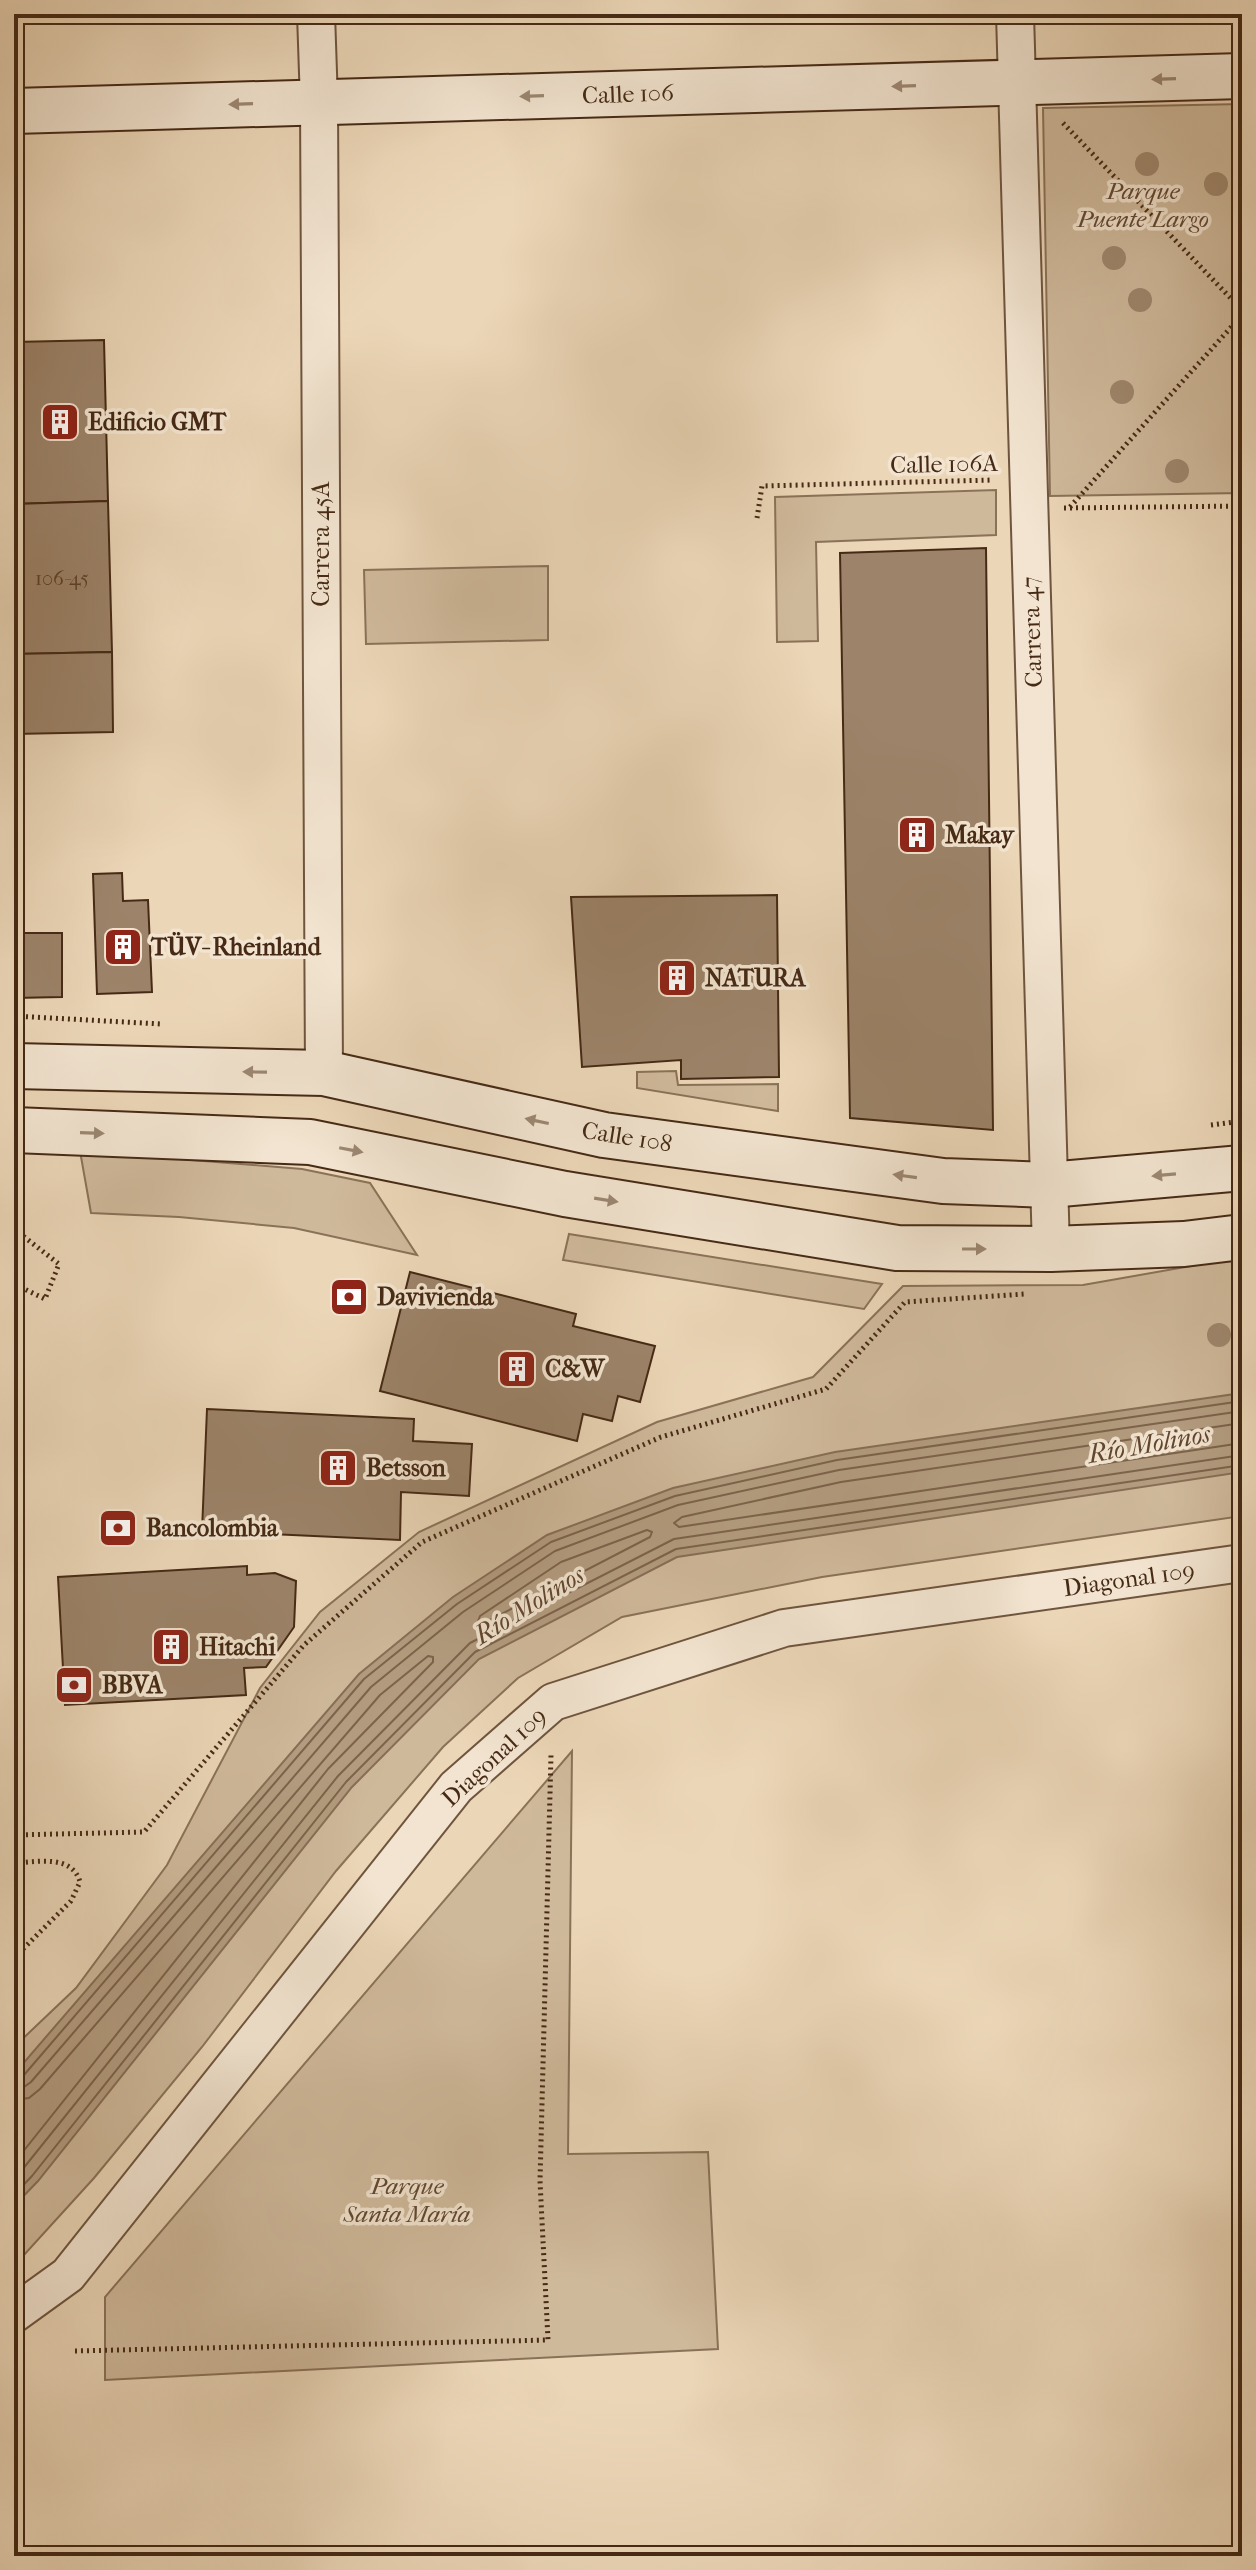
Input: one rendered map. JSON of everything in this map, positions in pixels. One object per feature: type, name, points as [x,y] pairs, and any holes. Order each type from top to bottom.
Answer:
[{"type":"street","name":"Carrera 45A","points":[[316,14],[324,1073]]},
{"type":"street","name":"Carrera 47","points":[[1015,14],[1051,1249]]},
{"type":"street","name":"Calle 106","points":[[14,111],[1242,76]]},
{"type":"street","name":"Calle 108","points":[[14,1066],[324,1073],[604,1135],[943,1181],[1049,1185],[1242,1168]]},
{"type":"street","points":[[14,1130],[310,1142],[565,1194],[897,1248],[1051,1249],[1184,1244],[1242,1237]]},
{"type":"street","name":"Diagonal 109","points":[[14,2314],[68,2275],[456,1787],[553,1702],[784,1628],[1242,1563]]},
{"type":"path","points":[[1056,117],[1242,313],[1069,508]]},
{"type":"path","name":"Calle 106A","points":[[757,518],[762,486],[1009,480],[1029,508]]},
{"type":"path","points":[[1029,508],[1242,506]]},
{"type":"path","points":[[14,1016],[169,1024]]},
{"type":"path","points":[[1197,1128],[1242,1121]]},
{"type":"path","points":[[14,1229],[59,1264],[45,1299],[14,1284]]},
{"type":"path","points":[[14,1835],[144,1832],[304,1645],[422,1542],[661,1437],[826,1389],[905,1302],[1027,1294]]},
{"type":"path","points":[[75,2351],[548,2340],[540,2181],[553,1702]]},
{"type":"path","points":[[14,1849],[25,1835]]},
{"type":"path","points":[[14,1863],[61,1862],[73,1869],[80,1882],[71,1901],[14,1958]]},
{"type":"green space","name":"Parque Puente Largo","points":[[1242,104],[1242,493],[1050,496],[1043,108]]},
{"type":"green space","points":[[996,490],[996,535],[816,542],[818,641],[777,642],[775,497]]},
{"type":"green space","points":[[548,566],[548,640],[366,644],[364,570]]},
{"type":"green space","points":[[676,1071],[678,1085],[778,1084],[778,1111],[637,1088],[637,1072]]},
{"type":"green space","points":[[80,1151],[302,1169],[370,1183],[417,1255],[294,1228],[179,1217],[91,1213]]},
{"type":"green space","points":[[569,1234],[882,1284],[864,1309],[563,1260]]},
{"type":"green space","points":[[1242,1257],[1242,1516],[822,1577],[622,1617],[518,1678],[443,1747],[336,1871],[202,2047],[94,2178],[14,2266],[14,2047],[76,1988],[167,1865],[260,1688],[320,1612],[419,1532],[657,1422],[813,1377],[903,1286],[1083,1285]]},
{"type":"green space","name":"Parque Santa María","points":[[572,1751],[568,2154],[708,2152],[718,2349],[105,2380],[105,2297]]},
{"type":"water","name":"Río Molinos","points":[[1242,1393],[1242,1472],[677,1557],[479,1659],[352,1787],[38,2181],[14,2206],[14,2074],[359,1674],[453,1597],[547,1535],[673,1488],[835,1452]]},
{"type":"building","name":"Edificio GMT","points":[[104,340],[108,501],[14,504],[14,342]]},
{"type":"building","points":[[108,501],[112,652],[14,654],[14,504]]},
{"type":"building","name":"Makay","points":[[986,548],[993,1130],[850,1118],[840,553]]},
{"type":"building","points":[[112,652],[113,732],[14,734],[14,654]]},
{"type":"building","name":"TÜV- Rheinland","points":[[122,873],[123,901],[148,900],[152,992],[97,994],[93,874]]},
{"type":"building","name":"NATURA","points":[[777,895],[779,1077],[681,1079],[681,1060],[582,1067],[571,897]]},
{"type":"building","points":[[14,933],[62,933],[62,997],[14,998]]},
{"type":"building","name":"C&W","points":[[410,1272],[576,1314],[573,1326],[655,1346],[640,1402],[618,1396],[612,1421],[583,1414],[577,1441],[380,1391]]},
{"type":"building","name":"Betsson","points":[[207,1409],[414,1419],[413,1441],[472,1444],[469,1496],[401,1492],[400,1540],[202,1531]]},
{"type":"building","name":"Hitachi","points":[[247,1566],[247,1575],[275,1573],[296,1581],[294,1627],[266,1667],[244,1668],[246,1695],[65,1705],[58,1577]]},
{"type":"place","name":"Edificio GMT","points":[[60,422]]},
{"type":"place","name":"Makay","points":[[917,835]]},
{"type":"place","name":"TÜV- Rheinland","points":[[123,947]]},
{"type":"place","name":"NATURA","points":[[677,978]]},
{"type":"place","name":"Davivienda","points":[[349,1297]]},
{"type":"place","name":"C&W","points":[[517,1369]]},
{"type":"place","name":"Betsson","points":[[338,1468]]},
{"type":"place","name":"Bancolombia","points":[[118,1528]]},
{"type":"place","name":"Hitachi","points":[[171,1647]]},
{"type":"place","name":"BBVA","points":[[74,1685]]}]
